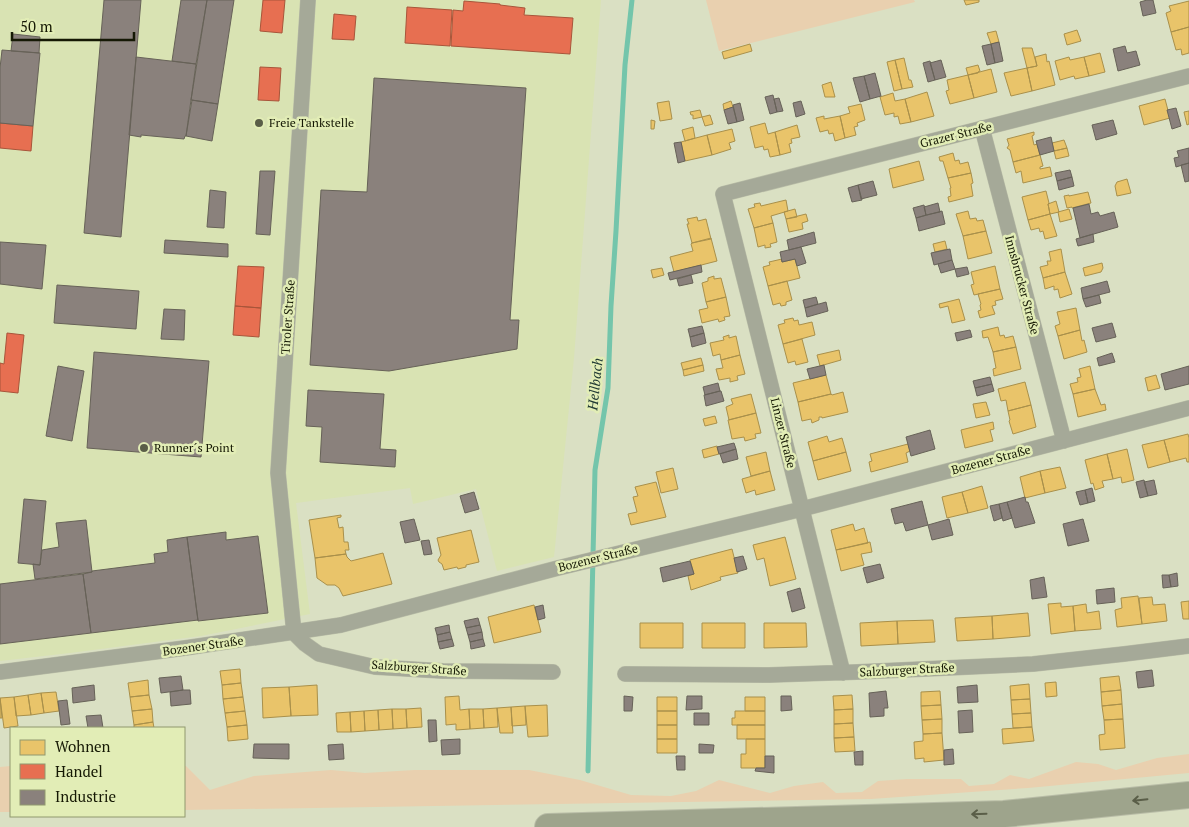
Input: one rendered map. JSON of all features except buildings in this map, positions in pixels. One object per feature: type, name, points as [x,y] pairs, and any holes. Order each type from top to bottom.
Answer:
[{"type":"highway","points":[[548,827],[1004,814],[1189,795]]},
{"type":"street","name":"Tiroler Straße","points":[[294,633],[278,473],[308,0]]},
{"type":"street","name":"Grazer Straße","points":[[723,194],[1189,76]]},
{"type":"street","name":"Innsbrucker Straße","points":[[982,128],[1064,441]]},
{"type":"street","name":"Linzer Straße","points":[[723,194],[843,673]]},
{"type":"street","name":"Bozener Straße","points":[[0,672],[294,633],[341,625],[586,561],[802,509],[1189,408]]},
{"type":"street","name":"Salzburger Straße","points":[[294,633],[319,654],[375,667],[443,671],[553,672]]},
{"type":"street","name":"Salzburger Straße","points":[[625,674],[769,675],[1034,664],[1189,646]]},
{"type":"shaded area","points":[[0,0],[601,0],[574,358],[554,557],[497,571],[476,489],[413,504],[410,488],[296,503],[310,614],[201,636],[0,661]]},
{"type":"shaded area","points":[[706,0],[914,0],[915,2],[719,51]]},
{"type":"shaded area","points":[[1189,754],[1189,773],[1028,788],[871,799],[185,810],[185,766],[210,790],[254,776],[331,770],[365,773],[414,770],[529,770],[580,780],[631,795],[671,796],[696,791],[719,780],[770,793],[794,786],[823,782],[836,793],[862,792],[878,781],[907,779],[961,779],[969,786],[994,784],[1010,775],[1029,779],[1076,762],[1098,764],[1116,770],[1157,758]]},
{"type":"shaded area","points":[[10,766],[10,812],[0,812],[0,767]]},
{"type":"waterway","name":"Hellbach","points":[[588,771],[595,470],[608,388],[625,65],[632,0]]},
{"type":"place","name":"Freie Tankstelle","points":[[259,123]]},
{"type":"place","name":"Runner´s Point","points":[[144,448]]}]
